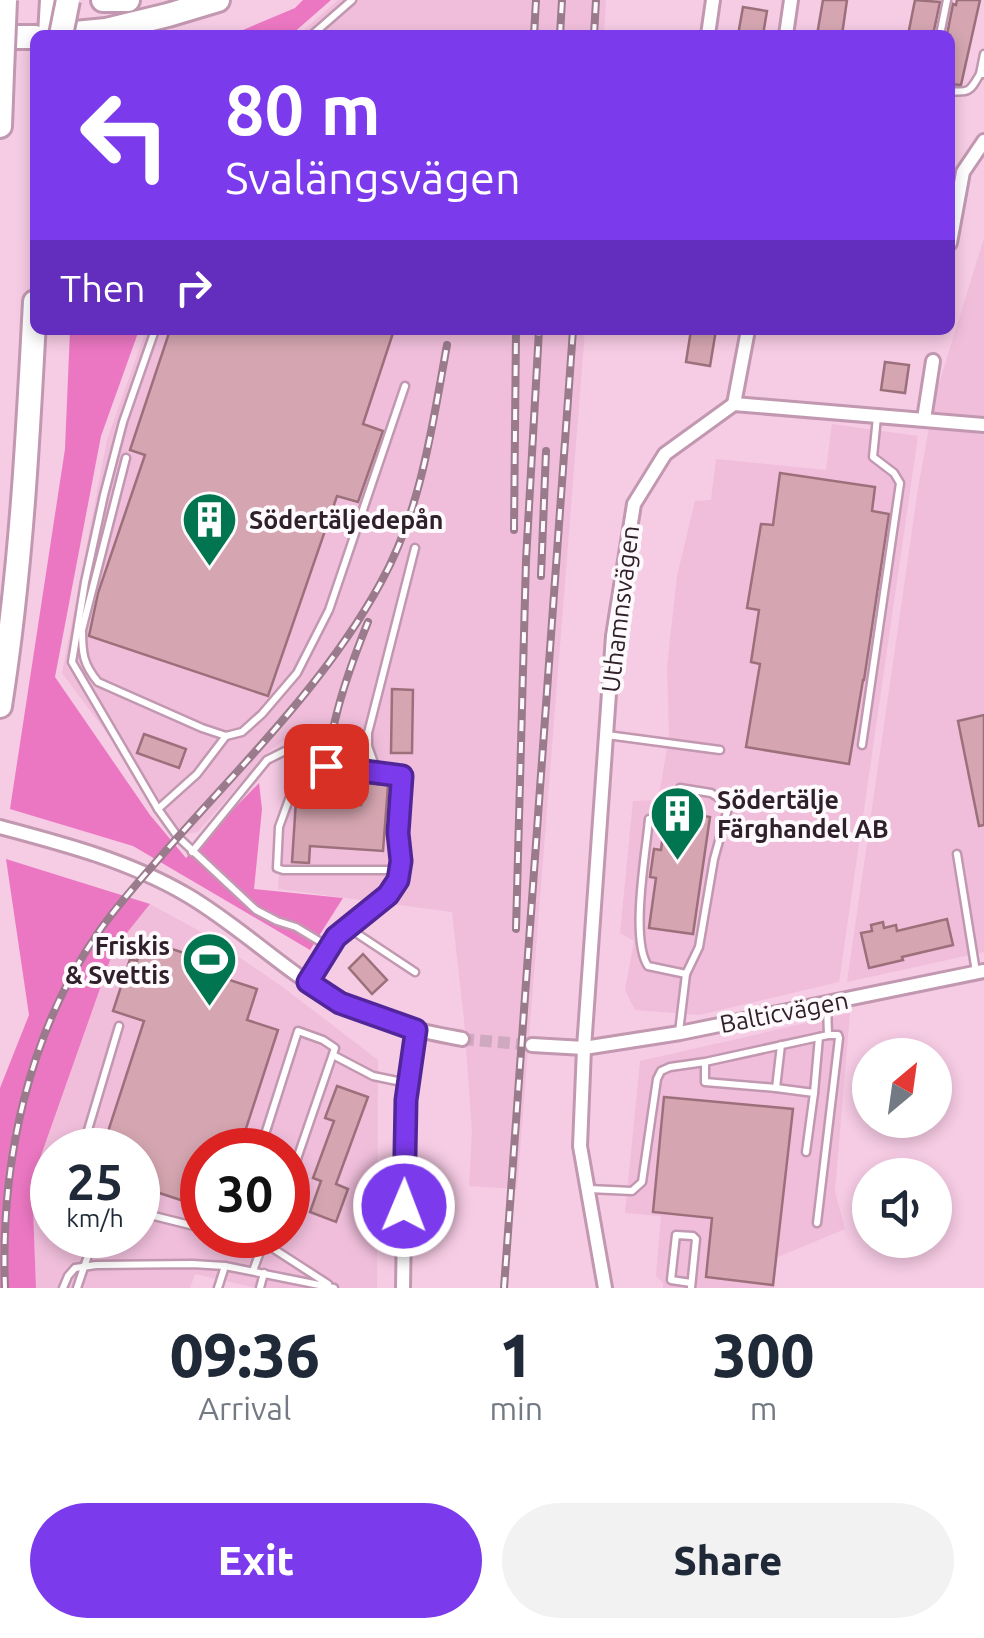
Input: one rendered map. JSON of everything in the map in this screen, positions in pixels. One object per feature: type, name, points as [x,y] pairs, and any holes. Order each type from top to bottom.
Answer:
[{"type":"highway","points":[[0,126],[5,0]]},
{"type":"highway","points":[[52,0],[55,30]]},
{"type":"highway","points":[[57,30],[68,0]]},
{"type":"highway","points":[[102,0],[128,0]]},
{"type":"highway","points":[[106,30],[218,0]]},
{"type":"highway","points":[[0,37],[30,37]]},
{"type":"highway","points":[[0,706],[25,488],[33,335]]},
{"type":"street","points":[[709,30],[713,0]]},
{"type":"street","points":[[787,30],[791,0]]},
{"type":"street","points":[[955,216],[963,172],[984,141]]},
{"type":"street","points":[[747,335],[734,404],[984,426]]},
{"type":"street","points":[[924,419],[933,361]]},
{"type":"street","name":"Uthamnsvägen","points":[[605,1288],[580,1146],[613,636],[634,504],[665,454],[734,404]]},
{"type":"street","points":[[0,826],[81,850],[163,882],[212,910],[340,1003],[416,1030],[462,1039]]},
{"type":"street","name":"Balticvägen","points":[[532,1045],[584,1048],[678,1033],[980,972]]},
{"type":"street","points":[[403,1288],[406,1100],[416,1030]]},
{"type":"lane","points":[[318,30],[352,0]]},
{"type":"lane","points":[[941,30],[947,0]]},
{"type":"lane","points":[[955,91],[971,90],[982,74],[984,54]]},
{"type":"lane","points":[[152,335],[104,495],[84,582],[72,662],[158,810],[192,852],[256,910],[329,947]]},
{"type":"lane","points":[[126,458],[82,630],[87,669],[98,682],[202,728],[226,736],[242,732],[297,672],[315,641],[405,386]]},
{"type":"lane","points":[[862,745],[900,482],[873,458],[877,416]]},
{"type":"lane","points":[[376,772],[368,733],[415,548]]},
{"type":"lane","points":[[606,734],[720,750]]},
{"type":"lane","points":[[158,810],[197,774],[226,736]]},
{"type":"lane","points":[[192,852],[267,760],[285,751],[326,766],[402,776],[398,880],[388,895],[347,926],[308,982]]},
{"type":"lane","points":[[304,758],[278,827],[277,868],[400,870]]},
{"type":"lane","points":[[678,1033],[686,974],[699,947],[714,859],[727,812],[724,800],[680,788]]},
{"type":"lane","points":[[649,818],[640,924],[642,956],[648,966],[686,974]]},
{"type":"lane","points":[[957,854],[980,972]]},
{"type":"lane","points":[[347,926],[415,972]]},
{"type":"lane","points":[[806,1152],[827,1004]]},
{"type":"lane","points":[[89,1128],[119,1026]]},
{"type":"lane","points":[[267,1128],[298,1030],[335,1048],[308,1128]]},
{"type":"lane","points":[[588,1189],[632,1190],[642,1182],[661,1070],[838,1035],[817,1223]]},
{"type":"lane","points":[[776,1088],[781,1045]]},
{"type":"lane","points":[[333,1056],[372,1076],[408,1084]]},
{"type":"lane","points":[[705,1062],[705,1082],[814,1093]]},
{"type":"lane","points":[[676,1234],[696,1240],[691,1286],[671,1280],[676,1234]]},
{"type":"lane","points":[[77,1288],[87,1258]]},
{"type":"lane","points":[[254,1271],[258,1258]]},
{"type":"lane","points":[[291,1258],[334,1288]]},
{"type":"lane","points":[[64,1288],[70,1272],[84,1266],[173,1264],[225,1266],[334,1288]]},
{"type":"lane","points":[[218,1288],[225,1266]]},
{"type":"lane","points":[[260,1288],[264,1274]]},
{"type":"shaded area","points":[[303,0],[331,0],[297,30],[243,30],[295,8]]},
{"type":"shaded area","points":[[338,0],[606,0],[604,30],[304,30]]},
{"type":"shaded area","points":[[984,238],[984,952],[847,982],[918,489],[934,400]]},
{"type":"shaded area","points":[[70,335],[137,335],[101,436],[55,677],[150,815],[186,858],[259,783],[262,809],[254,889],[343,898],[310,950],[133,846],[10,809],[65,449]]},
{"type":"shaded area","points":[[144,335],[585,335],[517,1189],[469,1186],[472,1131],[452,912],[278,889],[289,736],[266,754],[198,832],[186,834],[62,673],[107,440]]},
{"type":"shaded area","points":[[832,424],[918,436],[839,982],[699,1015],[635,1010],[625,990],[634,941],[620,933],[633,801],[658,800],[669,738],[667,667],[677,576],[695,501],[711,500],[716,459],[826,470]]},
{"type":"shaded area","points":[[6,859],[150,904],[114,949],[51,1128],[30,1128],[30,1258],[35,1258],[36,1288],[0,1288],[0,1088],[29,1015]]},
{"type":"shaded area","points":[[150,904],[207,935],[378,1060],[377,1288],[256,1288],[195,1274],[190,1288],[36,1288],[35,1258],[160,1258],[160,1128],[51,1128],[114,949]]},
{"type":"shaded area","points":[[850,1013],[835,1191],[845,1229],[778,1257],[774,1288],[663,1288],[656,1276],[661,1216],[625,1213],[640,1061]]},
{"type":"building","points":[[823,0],[847,0],[843,30],[818,30]]},
{"type":"building","points":[[915,0],[940,2],[934,30],[909,30]]},
{"type":"building","points":[[957,0],[980,0],[961,85],[955,84],[955,30],[948,30],[953,4]]},
{"type":"building","points":[[743,7],[767,11],[764,30],[739,30]]},
{"type":"building","name":"Södertäljedepån","points":[[168,335],[392,335],[363,424],[383,431],[358,502],[337,496],[268,696],[89,636],[98,593],[145,455],[130,450]]},
{"type":"building","points":[[690,335],[715,335],[710,366],[686,362]]},
{"type":"building","points":[[885,362],[909,365],[905,393],[881,390]]},
{"type":"building","points":[[780,473],[875,487],[872,511],[889,514],[849,764],[746,747],[760,664],[751,662],[759,610],[747,608],[761,524],[773,525]]},
{"type":"building","points":[[392,689],[413,690],[412,753],[391,753]]},
{"type":"building","points":[[984,715],[984,825],[979,826],[958,721]]},
{"type":"building","points":[[144,734],[186,749],[179,768],[137,753]]},
{"type":"building","points":[[363,783],[388,785],[383,851],[310,846],[309,863],[292,862],[296,801],[361,805]]},
{"type":"building","name":"Södertälje Färghandel AB","points":[[666,810],[710,817],[693,934],[649,928],[656,878],[650,877],[654,849],[661,850]]},
{"type":"building","points":[[947,919],[953,945],[869,968],[861,933],[872,931],[871,925],[896,925],[897,931]]},
{"type":"building","points":[[144,940],[203,959],[199,970],[257,989],[247,1020],[278,1030],[246,1128],[180,1128],[180,1200],[160,1193],[160,1128],[109,1128],[144,1021],[113,1011],[130,959],[137,961]]},
{"type":"building","points":[[363,954],[387,980],[372,994],[349,968]]},
{"type":"building","points":[[337,1086],[368,1097],[336,1184],[348,1189],[336,1222],[310,1212],[321,1181],[313,1178],[334,1121],[325,1118]]},
{"type":"building","points":[[664,1097],[793,1109],[773,1285],[706,1277],[712,1218],[653,1212]]},
{"type":"tunnel","points":[[462,1039],[532,1045]]},
{"type":"railway","points":[[534,30],[536,0]]},
{"type":"railway","points":[[560,30],[562,0]]},
{"type":"railway","points":[[594,30],[596,0]]},
{"type":"railway","points":[[514,530],[516,335]]},
{"type":"railway","points":[[516,929],[526,560],[539,335]]},
{"type":"railway","points":[[504,1288],[573,335]]},
{"type":"railway","points":[[5,1288],[14,1147],[37,1055],[54,1012],[107,920],[307,692],[380,584],[415,498],[447,345]]},
{"type":"railway","points":[[541,576],[546,451]]},
{"type":"railway","points":[[322,799],[338,709],[368,622]]},
{"type":"railway","points":[[307,799],[314,749]]},
{"type":"place","name":"Södertäljedepån","points":[[210,569]]},
{"type":"place","name":"Södertälje Färghandel AB","points":[[678,863]]},
{"type":"place","name":"Friskis & Svettis","points":[[209,1009]]},
{"type":"route","points":[[326,766],[402,776],[398,880],[388,895],[336,937],[308,982],[340,1003],[416,1030],[406,1100],[404,1206]]}]
